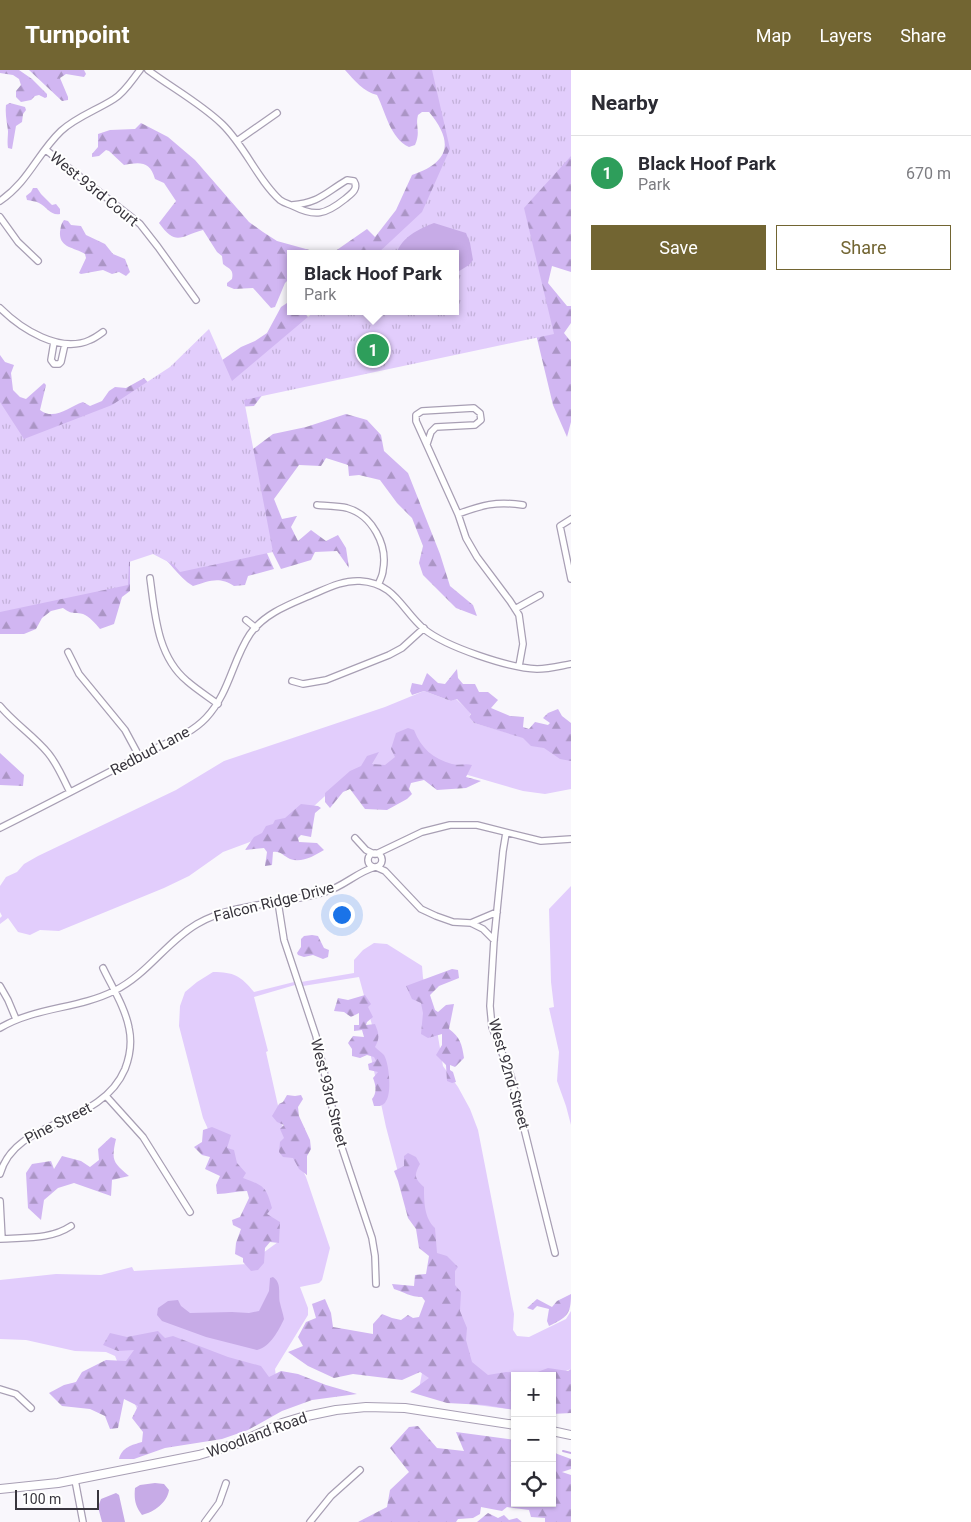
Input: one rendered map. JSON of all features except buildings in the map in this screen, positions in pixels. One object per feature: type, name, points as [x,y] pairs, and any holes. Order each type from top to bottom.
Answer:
[{"type":"main road","name":"Woodland Road","points":[[0,1489],[75,1480],[221,1450],[302,1417],[336,1410],[366,1407],[405,1408],[511,1424]]},
{"type":"main road","points":[[556,1432],[571,1435]]},
{"type":"street","points":[[0,201],[21,182],[51,142],[69,125],[116,98],[140,70]]},
{"type":"street","points":[[148,70],[212,115],[237,141],[270,189],[280,200],[302,212],[310,214],[327,210],[339,204],[349,196],[356,188],[356,185],[354,181],[347,180],[315,201],[292,205]]},
{"type":"street","points":[[237,141],[277,113]]},
{"type":"street","name":"West 93rd Court","points":[[46,150],[140,224],[196,300]]},
{"type":"street","points":[[0,217],[18,242],[38,261]]},
{"type":"street","points":[[0,308],[33,333],[54,342],[65,344],[86,342],[103,332]]},
{"type":"street","points":[[54,342],[51,360],[54,364],[62,362],[65,344]]},
{"type":"street","points":[[427,444],[431,432],[436,427],[475,426],[481,420],[480,413],[474,408],[422,411],[418,413],[416,421],[476,557],[515,608],[521,625],[522,635],[522,654],[519,666]]},
{"type":"street","points":[[458,514],[484,504],[523,505]]},
{"type":"street","points":[[316,505],[348,508],[365,518],[371,525],[381,541],[384,551],[384,570],[378,584]]},
{"type":"street","points":[[571,519],[560,526],[571,579]]},
{"type":"street","points":[[150,578],[158,632],[168,658],[185,680],[218,704]]},
{"type":"street","name":"Redbud Lane","points":[[0,828],[111,772],[138,756],[193,730],[218,704],[247,641],[256,628],[280,609],[336,584],[358,581],[378,584],[398,598],[432,635],[497,661],[537,668],[571,664]]},
{"type":"street","points":[[515,608],[540,595]]},
{"type":"street","points":[[246,620],[256,628]]},
{"type":"street","points":[[292,681],[303,684],[326,680],[389,655],[402,648],[424,628]]},
{"type":"street","points":[[68,652],[72,663],[80,674],[125,730],[138,756]]},
{"type":"street","points":[[0,706],[47,752],[54,761],[70,792]]},
{"type":"street","points":[[364,870],[368,859],[375,854],[422,832],[450,825],[478,825],[541,841],[571,839]]},
{"type":"street","name":"West 92nd Street","points":[[506,833],[494,940],[490,1006],[492,1027],[511,1076],[555,1253]]},
{"type":"street","points":[[355,838],[366,850],[379,856],[385,871]]},
{"type":"street","points":[[376,867],[389,848]]},
{"type":"street","points":[[366,850],[371,866],[385,871],[421,909],[453,922],[471,923],[483,929],[494,940]]},
{"type":"street","name":"Falcon Ridge Drive","points":[[0,1028],[16,1019],[96,999],[114,991],[142,974],[181,936],[196,925],[232,911],[328,892],[364,870],[376,867]]},
{"type":"street","name":"West 93rd Street","points":[[278,902],[284,940],[316,1036],[340,1142],[372,1238],[376,1284]]},
{"type":"street","points":[[471,923],[497,912]]},
{"type":"street","points":[[103,968],[114,991]]},
{"type":"street","points":[[0,986],[16,1019]]},
{"type":"street","name":"Pine Street","points":[[0,1174],[6,1158],[18,1144],[85,1111],[106,1096],[118,1082],[123,1073],[131,1041],[127,1018],[114,991]]},
{"type":"street","points":[[106,1096],[143,1137],[190,1212]]},
{"type":"street","points":[[0,1201],[1,1239],[53,1235],[71,1226]]},
{"type":"street","points":[[0,1389],[16,1394],[32,1408]]},
{"type":"street","points":[[310,1522],[332,1496],[360,1470]]},
{"type":"street","points":[[75,1480],[83,1522]]},
{"type":"street","points":[[205,1522],[218,1503],[226,1483]]},
{"type":"green space","points":[[0,70],[19,70],[32,79],[47,94],[47,97],[39,95],[31,100],[21,102],[16,97],[16,91],[21,85],[19,79],[13,75],[0,73]]},
{"type":"green space","points":[[29,70],[84,70],[86,74],[84,77],[66,74],[60,78],[68,97],[68,100],[62,101]]},
{"type":"green space","points":[[345,70],[458,70],[475,145],[394,250],[337,250],[367,229],[375,237],[396,210],[412,175],[425,170],[441,157],[445,142],[437,123],[429,112],[422,112],[418,115],[418,136],[415,145],[409,147],[403,143],[397,138],[389,124],[377,95],[356,82]]},
{"type":"green space","points":[[432,70],[571,70],[571,156],[524,208],[554,334],[244,400],[273,552],[180,572],[174,565],[153,554],[129,562],[128,585],[0,612],[0,402],[24,439],[112,405],[170,367],[209,329],[232,381],[310,315],[459,315],[459,250],[381,250],[422,212],[450,149]]},
{"type":"green space","points":[[10,103],[25,107],[26,110],[23,114],[22,122],[16,126],[12,149],[8,148],[6,112],[6,105]]},
{"type":"green space","points":[[141,123],[168,137],[195,160],[249,222],[277,241],[310,250],[287,250],[287,281],[275,307],[271,308],[253,288],[234,289],[227,286],[227,283],[232,279],[232,271],[223,264],[222,256],[217,252],[203,230],[179,238],[170,235],[165,230],[159,223],[176,201],[164,183],[155,179],[147,166],[140,163],[124,165],[106,150],[99,156],[92,157],[92,154],[98,147],[98,134],[110,130],[135,129]]},
{"type":"green space","points":[[571,142],[571,272],[552,266],[548,283],[567,306],[571,306],[571,323],[564,333],[571,342],[571,422],[567,437],[553,405],[523,280],[510,205]]},
{"type":"green space","points":[[33,188],[37,188],[52,205],[56,204],[60,209],[60,214],[52,212],[38,202],[27,200],[26,196]]},
{"type":"green space","points":[[64,220],[68,221],[71,225],[81,226],[86,235],[105,244],[113,254],[125,259],[130,272],[126,276],[119,272],[112,274],[103,270],[79,273],[86,258],[85,254],[62,241],[60,232]]},
{"type":"green space","points":[[287,303],[287,315],[306,315],[318,329],[281,370],[254,406],[236,407],[245,504],[274,569],[248,576],[245,585],[234,586],[224,581],[214,580],[193,586],[182,578],[160,554],[154,551],[130,559],[130,591],[122,597],[114,624],[100,629],[86,615],[72,613],[63,608],[51,611],[42,618],[36,629],[24,634],[0,634],[0,355],[5,362],[14,365],[11,373],[13,390],[20,397],[26,399],[44,383],[46,385],[40,410],[56,414],[83,402],[90,406],[102,401],[109,391],[115,387],[126,388],[144,378],[156,391],[202,374],[241,347],[267,333],[281,307]]},
{"type":"green space","points":[[346,414],[367,420],[381,435],[384,451],[408,473],[440,554],[450,586],[473,605],[477,616],[456,608],[423,575],[419,563],[423,546],[412,518],[397,503],[380,480],[359,475],[349,476],[348,465],[326,458],[321,466],[299,465],[274,499],[282,519],[297,516],[291,527],[298,541],[311,530],[326,541],[338,535],[346,548],[349,568],[337,551],[315,552],[311,560],[281,569],[249,505],[245,455],[273,434],[306,427]]},
{"type":"green space","points":[[457,669],[458,678],[463,684],[475,684],[479,692],[488,692],[498,700],[491,708],[510,716],[524,717],[523,727],[529,729],[535,722],[548,725],[550,723],[543,718],[548,713],[558,709],[562,716],[571,723],[571,761],[560,759],[544,748],[531,746],[523,738],[474,723],[469,717],[471,714],[457,699],[451,701],[424,691],[412,695],[410,691],[412,683],[422,685],[427,673],[438,683],[445,684]]},
{"type":"green space","points":[[424,691],[451,701],[456,699],[471,713],[469,717],[474,723],[571,751],[571,789],[545,794],[523,791],[461,773],[401,767],[345,778],[314,806],[266,836],[223,852],[189,876],[164,888],[59,931],[40,930],[30,935],[18,932],[8,918],[0,924],[2,916],[0,912],[0,886],[6,877],[17,872],[24,864],[38,856],[176,790],[224,761],[385,707]]},
{"type":"green space","points":[[408,728],[414,730],[420,742],[433,756],[455,765],[472,765],[466,777],[481,781],[466,788],[437,790],[424,780],[411,783],[409,789],[412,794],[407,799],[387,810],[365,809],[350,789],[343,792],[330,808],[325,802],[325,793],[350,771],[361,766],[367,756],[379,752],[372,764],[385,765],[395,757],[391,749],[396,733]]},
{"type":"green space","points":[[0,753],[24,775],[23,786],[0,785]]},
{"type":"green space","points":[[301,804],[321,808],[315,813],[311,837],[301,835],[298,838],[299,842],[317,843],[324,850],[312,857],[299,860],[290,859],[280,853],[273,852],[272,865],[265,866],[267,852],[264,848],[245,850],[254,837],[262,833],[266,826],[273,824],[275,820],[285,818]]},
{"type":"green space","points":[[571,886],[571,1125],[557,1081],[559,1052],[549,1008],[554,1007],[551,982],[549,909]]},
{"type":"green space","points":[[304,936],[318,936],[324,948],[329,950],[328,957],[323,959],[313,955],[304,957],[298,955],[301,939]]},
{"type":"green space","points":[[374,943],[387,944],[422,966],[423,978],[433,1007],[443,1066],[458,1087],[470,1109],[478,1130],[514,1314],[513,1330],[517,1336],[529,1337],[566,1319],[571,1311],[571,1369],[556,1375],[556,1372],[511,1372],[511,1409],[418,1394],[429,1336],[430,1250],[399,1176],[386,1127],[370,1052],[372,1025],[359,977],[303,986],[301,982],[354,973],[354,960],[363,950]]},
{"type":"green space","points":[[452,969],[458,970],[459,978],[439,986],[430,995],[435,1010],[438,1012],[446,1005],[454,1004],[449,1029],[460,1041],[464,1058],[455,1067],[450,1065],[450,1070],[453,1072],[456,1082],[452,1083],[447,1081],[446,1065],[436,1055],[442,1045],[442,1034],[428,1038],[421,1034],[423,1013],[421,1003],[412,999],[406,986]]},
{"type":"green space","points":[[213,972],[237,976],[254,992],[294,982],[295,985],[254,997],[268,1051],[266,1052],[283,1128],[306,1177],[330,1248],[322,1280],[319,1283],[300,1287],[308,1308],[308,1315],[275,1369],[280,1405],[152,1445],[115,1356],[106,1352],[75,1351],[26,1340],[0,1339],[0,1280],[56,1274],[101,1275],[132,1267],[134,1271],[248,1264],[278,1242],[249,1187],[212,1138],[203,1118],[179,1026],[180,1006],[185,992]]},
{"type":"green space","points":[[365,995],[371,1004],[368,1007],[373,1017],[366,1025],[375,1024],[378,1041],[375,1047],[384,1055],[388,1071],[388,1097],[385,1103],[380,1106],[374,1106],[372,1099],[376,1089],[373,1078],[378,1072],[369,1070],[368,1064],[376,1061],[374,1057],[367,1055],[360,1058],[352,1056],[352,1049],[348,1043],[353,1036],[364,1037],[362,1030],[354,1031],[354,1025],[359,1025],[359,1013],[351,1017],[344,1012],[334,1011],[338,998],[348,1000]]},
{"type":"green space","points":[[287,1095],[301,1095],[303,1099],[298,1107],[299,1116],[310,1140],[311,1149],[307,1156],[307,1175],[299,1169],[293,1158],[283,1157],[279,1152],[280,1142],[284,1138],[280,1129],[284,1125],[277,1122],[272,1116]]},
{"type":"green space","points":[[212,1127],[231,1135],[227,1148],[234,1150],[237,1163],[246,1173],[243,1178],[260,1185],[266,1191],[272,1208],[267,1214],[280,1222],[279,1243],[270,1242],[265,1248],[264,1263],[258,1270],[251,1271],[243,1262],[243,1258],[235,1254],[236,1243],[241,1229],[233,1225],[232,1220],[240,1217],[249,1198],[247,1191],[217,1194],[216,1185],[220,1176],[205,1169],[210,1157],[202,1155],[194,1147],[202,1142],[203,1130]]},
{"type":"green space","points":[[111,1137],[116,1139],[115,1160],[129,1176],[112,1180],[111,1196],[74,1183],[58,1188],[44,1200],[41,1220],[28,1208],[26,1173],[32,1164],[51,1161],[54,1169],[62,1156],[81,1161],[90,1167],[99,1160],[98,1149]]},
{"type":"green space","points":[[408,1153],[416,1157],[420,1164],[416,1176],[424,1187],[425,1209],[431,1224],[435,1228],[437,1253],[447,1256],[458,1267],[455,1271],[455,1285],[461,1292],[460,1311],[467,1328],[466,1340],[472,1362],[488,1375],[511,1372],[511,1409],[485,1405],[447,1403],[410,1392],[429,1378],[420,1372],[402,1380],[353,1374],[334,1378],[308,1366],[288,1352],[303,1346],[298,1337],[306,1322],[316,1318],[312,1304],[325,1299],[331,1313],[333,1327],[373,1334],[373,1324],[382,1314],[401,1320],[408,1315],[413,1318],[419,1317],[425,1301],[422,1297],[394,1289],[392,1284],[414,1286],[415,1275],[426,1274],[429,1256],[419,1248],[416,1229],[408,1218],[394,1171],[404,1166],[404,1156]]},
{"type":"green space","points":[[571,1294],[570,1307],[567,1314],[549,1326],[547,1321],[549,1309],[537,1306],[533,1310],[527,1308],[537,1299],[552,1307],[557,1301]]},
{"type":"green space","points":[[158,1331],[165,1338],[173,1336],[228,1357],[261,1366],[269,1377],[281,1371],[298,1374],[357,1394],[312,1400],[282,1411],[248,1430],[222,1439],[165,1448],[134,1459],[119,1459],[125,1449],[142,1442],[143,1432],[132,1418],[138,1406],[124,1399],[118,1428],[110,1429],[105,1416],[90,1409],[62,1406],[49,1393],[64,1385],[76,1382],[82,1372],[106,1360],[126,1361],[134,1350],[118,1351],[103,1345],[110,1333],[127,1337]]},
{"type":"green space","points":[[548,1368],[568,1371],[571,1369],[571,1413],[556,1414],[556,1372],[538,1372]]},
{"type":"green space","points":[[418,1426],[437,1448],[464,1451],[456,1432],[511,1439],[511,1507],[556,1507],[556,1453],[571,1459],[571,1469],[562,1472],[571,1475],[571,1522],[545,1522],[545,1518],[531,1517],[529,1510],[507,1507],[502,1511],[481,1507],[480,1514],[473,1518],[458,1519],[456,1522],[358,1522],[387,1507],[390,1490],[409,1472],[390,1448],[409,1427]]},
{"type":"green space","points":[[488,1513],[498,1518],[504,1515],[509,1520],[517,1518],[522,1522],[477,1522]]},
{"type":"shaded area","points":[[434,223],[466,233],[473,260],[459,271],[459,250],[398,250],[407,238],[416,231]]},
{"type":"shaded area","points":[[273,1277],[279,1285],[280,1303],[284,1319],[270,1342],[257,1350],[206,1337],[162,1321],[157,1315],[158,1308],[168,1301],[178,1300],[181,1306],[190,1313],[249,1313],[259,1311],[269,1291],[270,1278]]},
{"type":"shaded area","points":[[164,1484],[169,1490],[168,1495],[163,1503],[151,1512],[142,1515],[136,1502],[135,1488],[140,1485]]},
{"type":"shaded area","points":[[116,1493],[119,1495],[125,1522],[102,1522],[98,1507],[101,1499]]},
{"type":"waterway","points":[[563,1451],[571,1453]]},
{"type":"place","name":"Black Hoof Park","points":[[373,350]]}]
